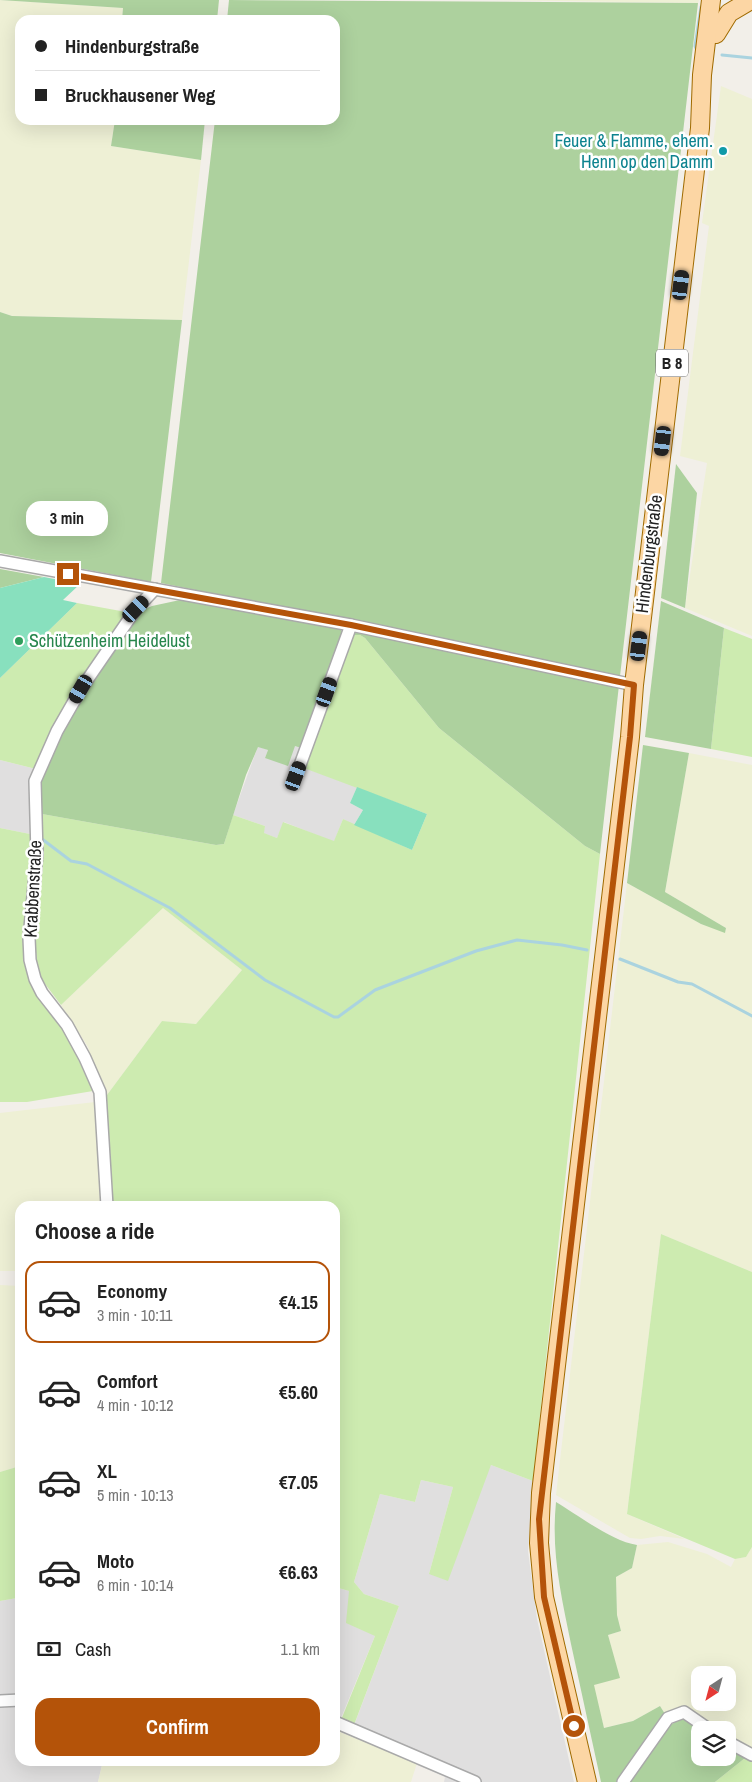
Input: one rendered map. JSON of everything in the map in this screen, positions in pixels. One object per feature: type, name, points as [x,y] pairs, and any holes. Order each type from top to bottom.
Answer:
[{"type":"main road","name":"Hindenburgstraße","points":[[587,1782],[544,1597],[539,1519],[630,737],[634,685],[700,128],[702,75],[711,0]]},
{"type":"main road","name":"Hindenburgstraße","points":[[700,128],[712,78],[721,0]]},
{"type":"main road","points":[[716,34],[729,13],[751,0]]},
{"type":"street","points":[[0,561],[351,625],[634,685]]},
{"type":"street","name":"Krabbenstraße","points":[[107,1201],[100,1092],[85,1058],[67,1025],[42,993],[35,979],[30,960],[29,938],[37,854],[35,781],[57,731],[81,689],[136,609],[154,589]]},
{"type":"street","points":[[296,776],[351,625]]},
{"type":"street","points":[[0,1701],[15,1700]]},
{"type":"street","points":[[623,1782],[668,1718],[684,1712],[697,1721]]},
{"type":"street","points":[[340,1724],[475,1782]]},
{"type":"street","points":[[736,1746],[752,1755]]},
{"type":"shaded area","points":[[258,746],[268,750],[265,758],[295,746],[308,750],[302,767],[357,787],[350,803],[363,810],[354,825],[343,819],[334,842],[284,822],[277,838],[263,833],[265,826],[233,815]]},
{"type":"shaded area","points":[[0,760],[36,769],[30,834],[0,828]]},
{"type":"shaded area","points":[[491,1465],[533,1481],[528,1551],[537,1619],[574,1782],[444,1782],[445,1777],[350,1736],[399,1606],[364,1594],[354,1582],[380,1494],[415,1502],[421,1480],[453,1487],[429,1574]]},
{"type":"shaded area","points":[[340,1588],[349,1591],[375,1636],[340,1720]]},
{"type":"shaded area","points":[[15,1598],[15,1766],[102,1766],[98,1782],[0,1782],[0,1601]]},
{"type":"green space","points":[[0,0],[123,8],[122,15],[15,15],[15,125],[114,125],[111,146],[201,160],[182,320],[12,316],[0,312]]},
{"type":"green space","points":[[0,0],[219,0],[218,15],[122,15],[123,8]]},
{"type":"green space","points":[[229,0],[698,3],[620,676],[161,583],[214,125],[340,125],[340,15],[228,15]]},
{"type":"green space","points":[[493,0],[699,0],[698,3]]},
{"type":"green space","points":[[721,86],[752,99],[752,636],[685,608],[707,463],[680,456],[709,226],[702,223]]},
{"type":"green space","points":[[114,125],[204,125],[201,160],[111,146]]},
{"type":"green space","points":[[0,312],[12,316],[182,320],[151,582],[0,553]]},
{"type":"green space","points":[[676,464],[697,493],[685,608],[661,598]]},
{"type":"green space","points":[[0,569],[44,577],[0,588]]},
{"type":"green space","name":"Schützenheim Heidelust","points":[[44,577],[80,584],[63,600],[77,603],[0,678],[0,588]]},
{"type":"green space","points":[[180,600],[199,600],[337,624],[345,636],[304,749],[295,746],[288,766],[265,758],[268,750],[258,747],[246,775],[224,844],[216,845],[42,814],[37,793],[48,762],[92,681],[108,661],[129,625],[141,611],[152,606]]},
{"type":"green space","points":[[661,601],[724,628],[711,749],[645,737]]},
{"type":"green space","points":[[77,603],[126,612],[78,687],[36,769],[0,760],[0,678]]},
{"type":"green space","points":[[724,628],[752,639],[752,757],[711,749]]},
{"type":"green space","points":[[354,629],[619,685],[600,854],[585,846],[439,728],[365,638],[360,635],[353,635]]},
{"type":"green space","points":[[353,635],[360,635],[365,638],[439,728],[585,846],[600,854],[533,1481],[491,1465],[448,1581],[429,1574],[453,1487],[421,1480],[415,1502],[380,1494],[354,1582],[364,1594],[399,1606],[354,1725],[341,1720],[375,1636],[346,1623],[349,1591],[340,1588],[340,1201],[112,1201],[104,1099],[162,1021],[196,1024],[242,970],[163,908],[61,1005],[39,976],[34,937],[42,814],[216,845],[224,844],[233,815],[265,826],[264,833],[277,838],[283,822],[334,841],[343,819],[412,850],[427,814],[301,767]]},
{"type":"green space","points":[[643,745],[689,753],[665,892],[726,928],[725,933],[701,924],[627,883]]},
{"type":"green space","points":[[689,753],[752,765],[752,1272],[661,1234],[627,1514],[685,1539],[660,1536],[641,1539],[630,1538],[556,1495],[627,883],[701,924],[725,932],[726,928],[665,892]]},
{"type":"green space","points":[[357,787],[427,814],[412,850],[354,825],[363,810],[350,803]]},
{"type":"green space","points":[[0,828],[30,834],[34,841],[23,942],[28,973],[44,1003],[65,1031],[93,1091],[27,1102],[0,1102]]},
{"type":"green space","points":[[163,908],[242,970],[196,1024],[162,1021],[104,1099],[88,1047],[61,1005]]},
{"type":"green space","points":[[95,1102],[103,1201],[15,1201],[15,1271],[0,1271],[0,1113]]},
{"type":"green space","points":[[661,1234],[752,1272],[752,1547],[746,1557],[735,1559],[627,1514]]},
{"type":"green space","points":[[0,1285],[15,1286],[15,1468],[0,1472]]},
{"type":"green space","points":[[15,1468],[15,1598],[0,1601],[0,1472]]},
{"type":"green space","points":[[556,1502],[606,1533],[627,1543],[637,1545],[632,1568],[616,1577],[617,1615],[621,1631],[608,1635],[620,1678],[594,1685],[604,1728],[633,1721],[660,1706],[665,1714],[616,1782],[601,1782],[571,1644],[556,1556]]},
{"type":"green space","points":[[668,1542],[707,1554],[731,1567],[735,1559],[746,1557],[752,1547],[752,1753],[736,1742],[736,1721],[706,1721],[693,1711],[736,1711],[736,1666],[691,1666],[691,1710],[680,1708],[665,1714],[660,1706],[633,1721],[604,1728],[593,1685],[619,1677],[608,1635],[621,1631],[617,1615],[616,1577],[632,1568],[637,1545]]},
{"type":"green space","points":[[680,1719],[687,1719],[691,1722],[691,1766],[735,1766],[715,1782],[630,1782],[669,1726]]},
{"type":"green space","points":[[340,1732],[417,1763],[411,1782],[98,1782],[102,1766],[340,1766]]},
{"type":"green space","points":[[736,1752],[745,1758],[736,1765]]},
{"type":"green space","points":[[745,1758],[752,1760],[752,1782],[715,1782],[736,1766]]},
{"type":"waterway","points":[[698,52],[695,46],[701,7]]},
{"type":"waterway","points":[[722,55],[752,58]]},
{"type":"waterway","points":[[42,839],[71,861],[87,864],[170,908],[265,980],[334,1017],[338,1017],[375,990],[476,951],[517,940],[587,950]]},
{"type":"waterway","points":[[620,959],[678,982],[692,984],[752,1016]]},
{"type":"place","name":"Feuer & Flamme, ehem. Henn op den Damm","points":[[723,151]]},
{"type":"place","name":"Schützenheim Heidelust","points":[[19,641]]},
{"type":"route","points":[[68,574],[351,625],[634,685],[630,737],[544,1462],[539,1519],[539,1543],[544,1597],[574,1726]]}]
